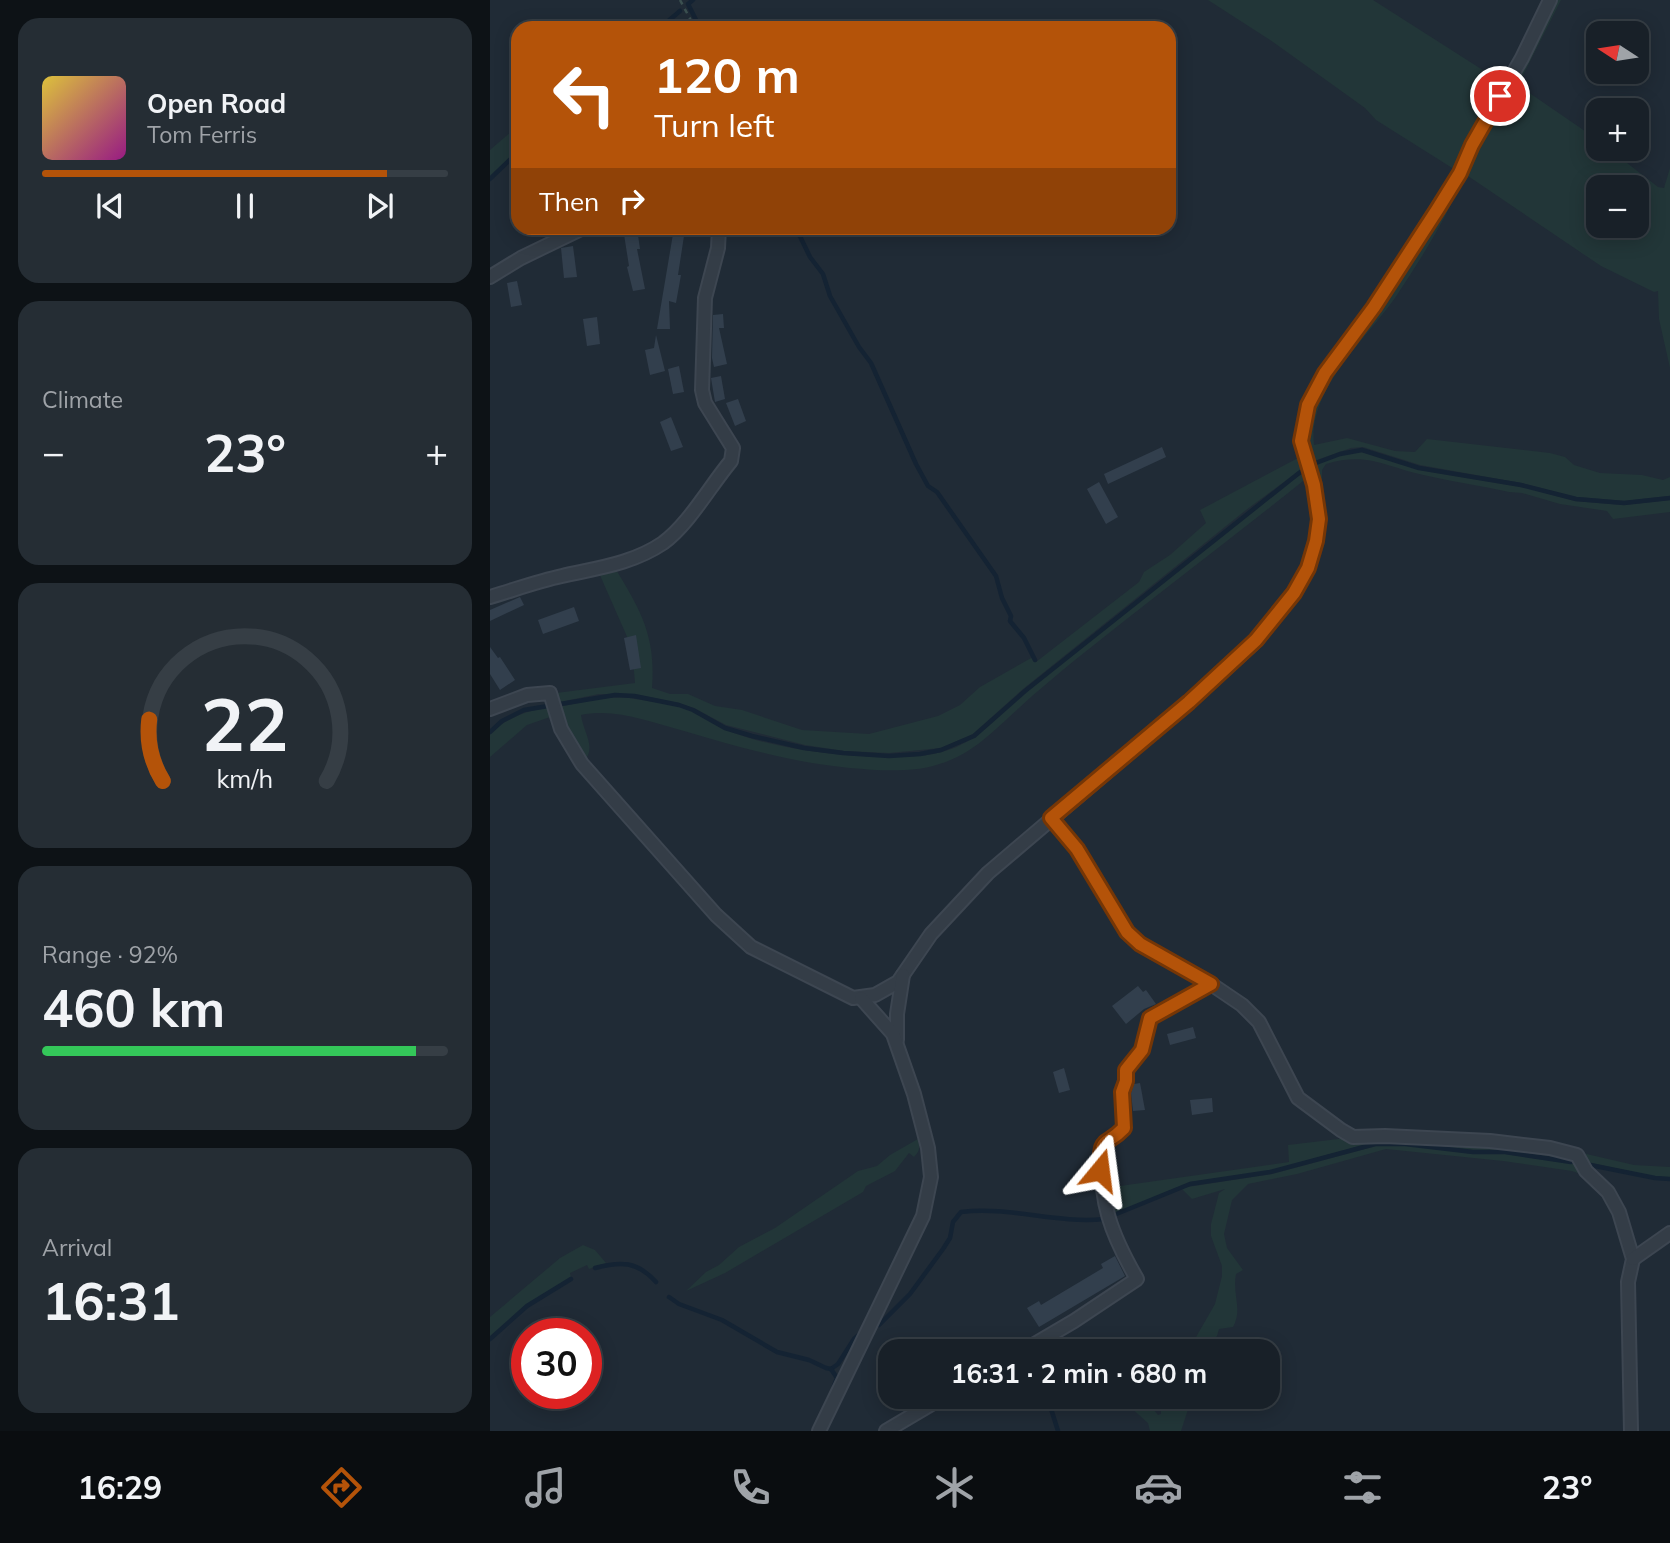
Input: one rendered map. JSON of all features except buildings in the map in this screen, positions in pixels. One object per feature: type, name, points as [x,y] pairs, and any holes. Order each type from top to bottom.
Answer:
[{"type":"street","points":[[490,707],[527,695],[550,693],[570,746],[595,780],[736,934],[765,956],[853,998],[883,993],[898,982],[931,934],[957,904],[1051,818],[1189,702],[1256,640],[1282,609],[1308,568],[1316,541],[1319,509],[1301,441],[1308,405],[1315,390],[1374,307],[1460,173],[1472,145],[1522,58],[1550,0]]},
{"type":"street","points":[[490,277],[521,258],[569,235]]},
{"type":"street","points":[[490,597],[560,576],[614,565],[635,558],[663,543],[677,530],[731,461],[733,448],[709,411],[702,390],[705,298],[718,248],[719,235]]},
{"type":"street","points":[[1051,818],[1077,849],[1127,932],[1140,944],[1211,984],[1242,1005],[1259,1023],[1298,1098],[1353,1137],[1385,1136],[1489,1142],[1550,1148],[1577,1155],[1586,1171],[1608,1192],[1619,1212],[1633,1259],[1628,1282],[1631,1431]]},
{"type":"street","points":[[898,1047],[897,1014],[903,974]]},
{"type":"street","points":[[1043,1339],[1137,1279],[1112,1232],[1104,1208],[1101,1149],[1104,1141],[1124,1128],[1122,1092],[1126,1070],[1142,1050],[1150,1018],[1211,984]]},
{"type":"street","points":[[819,1431],[917,1228],[931,1177],[928,1148],[898,1047],[887,1024],[861,998]]},
{"type":"street","points":[[1633,1259],[1670,1233]]},
{"type":"street","points":[[886,1431],[923,1409]]},
{"type":"path","points":[[680,0],[691,21]]},
{"type":"green space","points":[[1208,0],[1373,0],[1500,81],[1507,77],[1457,171],[1376,120],[1365,108],[1273,42]]},
{"type":"green space","points":[[1556,0],[1561,0],[1518,85],[1586,132],[1586,161],[1624,161],[1643,175],[1586,175],[1586,238],[1649,238],[1649,180],[1664,188],[1670,168],[1670,368],[1659,319],[1658,291],[1654,292],[1601,266],[1465,174],[1442,221],[1407,280],[1330,384],[1320,404],[1314,445],[1347,438],[1395,451],[1415,452],[1427,439],[1550,453],[1565,457],[1574,465],[1600,473],[1642,475],[1663,480],[1670,477],[1670,496],[1624,501],[1576,497],[1521,483],[1420,465],[1363,447],[1351,448],[1314,461],[1309,434],[1318,391],[1479,142]]},
{"type":"green space","points":[[511,132],[511,157],[490,177],[490,150]]},
{"type":"green space","points":[[1362,451],[1419,469],[1520,486],[1575,501],[1624,505],[1670,500],[1670,512],[1613,519],[1607,511],[1560,504],[1522,493],[1354,459],[1326,464],[1322,470],[1322,493],[1315,465],[1340,455]]},
{"type":"green space","points":[[1298,458],[1303,468],[1246,510],[1023,689],[973,734],[941,748],[889,753],[844,751],[805,745],[726,725],[694,708],[635,694],[599,694],[560,702],[556,693],[635,683],[632,648],[599,573],[615,568],[645,625],[652,653],[652,688],[670,694],[688,694],[715,706],[742,710],[802,730],[869,734],[938,716],[960,705],[980,687],[1033,657],[1036,662],[1139,582],[1144,572],[1170,555],[1206,523],[1200,510]]},
{"type":"green space","points":[[1306,472],[1308,477],[1075,660],[980,743],[946,762],[906,770],[856,769],[812,763],[607,713],[581,715],[589,745],[588,756],[584,761],[557,707],[616,698],[664,704],[692,711],[745,737],[793,748],[845,755],[917,756],[952,749],[978,734],[1048,673],[1252,509]]},
{"type":"green space","points":[[550,707],[553,716],[527,725],[490,757],[490,733],[518,716]]},
{"type":"green space","points":[[1347,1138],[1416,1140],[1554,1152],[1577,1160],[1505,1150],[1374,1142],[1270,1171],[1190,1182],[1109,1216],[1103,1169],[1117,1166],[1120,1186],[1289,1162],[1288,1145]]},
{"type":"green space","points":[[918,1139],[919,1149],[914,1157],[909,1153],[895,1171],[866,1186],[863,1192],[725,1273],[686,1291],[739,1247],[775,1228],[858,1171],[877,1166]]},
{"type":"green space","points":[[1405,1145],[1474,1154],[1506,1154],[1580,1165],[1587,1176],[1572,1171],[1503,1161],[1386,1149],[1297,1174],[1248,1184],[1232,1200],[1224,1234],[1227,1248],[1243,1270],[1236,1274],[1236,1320],[1233,1327],[1219,1329],[1214,1339],[1195,1339],[1215,1304],[1222,1276],[1222,1266],[1211,1236],[1211,1224],[1219,1193],[1225,1189],[1192,1199],[1181,1188],[1272,1174],[1376,1146]]},
{"type":"green space","points":[[1578,1152],[1634,1165],[1670,1167],[1670,1177],[1656,1177],[1583,1161]]},
{"type":"green space","points":[[583,1245],[595,1250],[606,1263],[589,1269],[587,1265],[570,1273],[571,1278],[526,1305],[490,1338],[490,1317],[560,1258]]},
{"type":"green space","points":[[1132,1409],[1153,1409],[1158,1415],[1161,1414],[1161,1409],[1188,1409],[1181,1431],[1150,1431],[1148,1423]]},
{"type":"waterway","points":[[693,0],[688,4],[696,21]]},
{"type":"waterway","points":[[668,21],[680,11]]},
{"type":"waterway","points":[[490,179],[511,159]]},
{"type":"waterway","points":[[799,235],[810,257],[823,274],[830,296],[871,363],[928,486],[937,492],[996,576],[1002,598],[1011,616],[1010,621],[1024,638],[1035,660]]},
{"type":"waterway","points":[[490,732],[502,721],[524,710],[615,695],[679,705],[725,728],[804,748],[889,756],[941,750],[974,736],[1025,691],[1299,473],[1340,454],[1362,450],[1419,468],[1521,485],[1576,499],[1624,503],[1670,498]]},
{"type":"waterway","points":[[1109,1217],[1190,1184],[1270,1172],[1375,1144],[1505,1152],[1571,1162]]},
{"type":"waterway","points":[[1585,1164],[1670,1179]]},
{"type":"waterway","points":[[879,1325],[910,1294],[943,1249],[950,1238],[953,1222],[961,1212],[997,1211],[1068,1219],[1104,1219]]},
{"type":"waterway","points":[[595,1268],[628,1264],[642,1270],[656,1282]]},
{"type":"waterway","points":[[490,1339],[527,1306],[571,1279]]},
{"type":"waterway","points":[[669,1297],[679,1304],[722,1320],[777,1352],[831,1369],[838,1364],[854,1339],[862,1332]]},
{"type":"waterway","points":[[831,1369],[837,1378],[834,1386]]},
{"type":"waterway","points":[[1051,1409],[1058,1431]]},
{"type":"route","points":[[1100,1170],[1104,1141],[1124,1128],[1122,1092],[1126,1070],[1142,1050],[1150,1018],[1211,984],[1140,944],[1127,932],[1077,849],[1051,818],[1189,702],[1256,640],[1294,593],[1308,568],[1319,519],[1314,485],[1301,441],[1308,405],[1325,373],[1374,307],[1460,173],[1472,145],[1500,96]]}]
